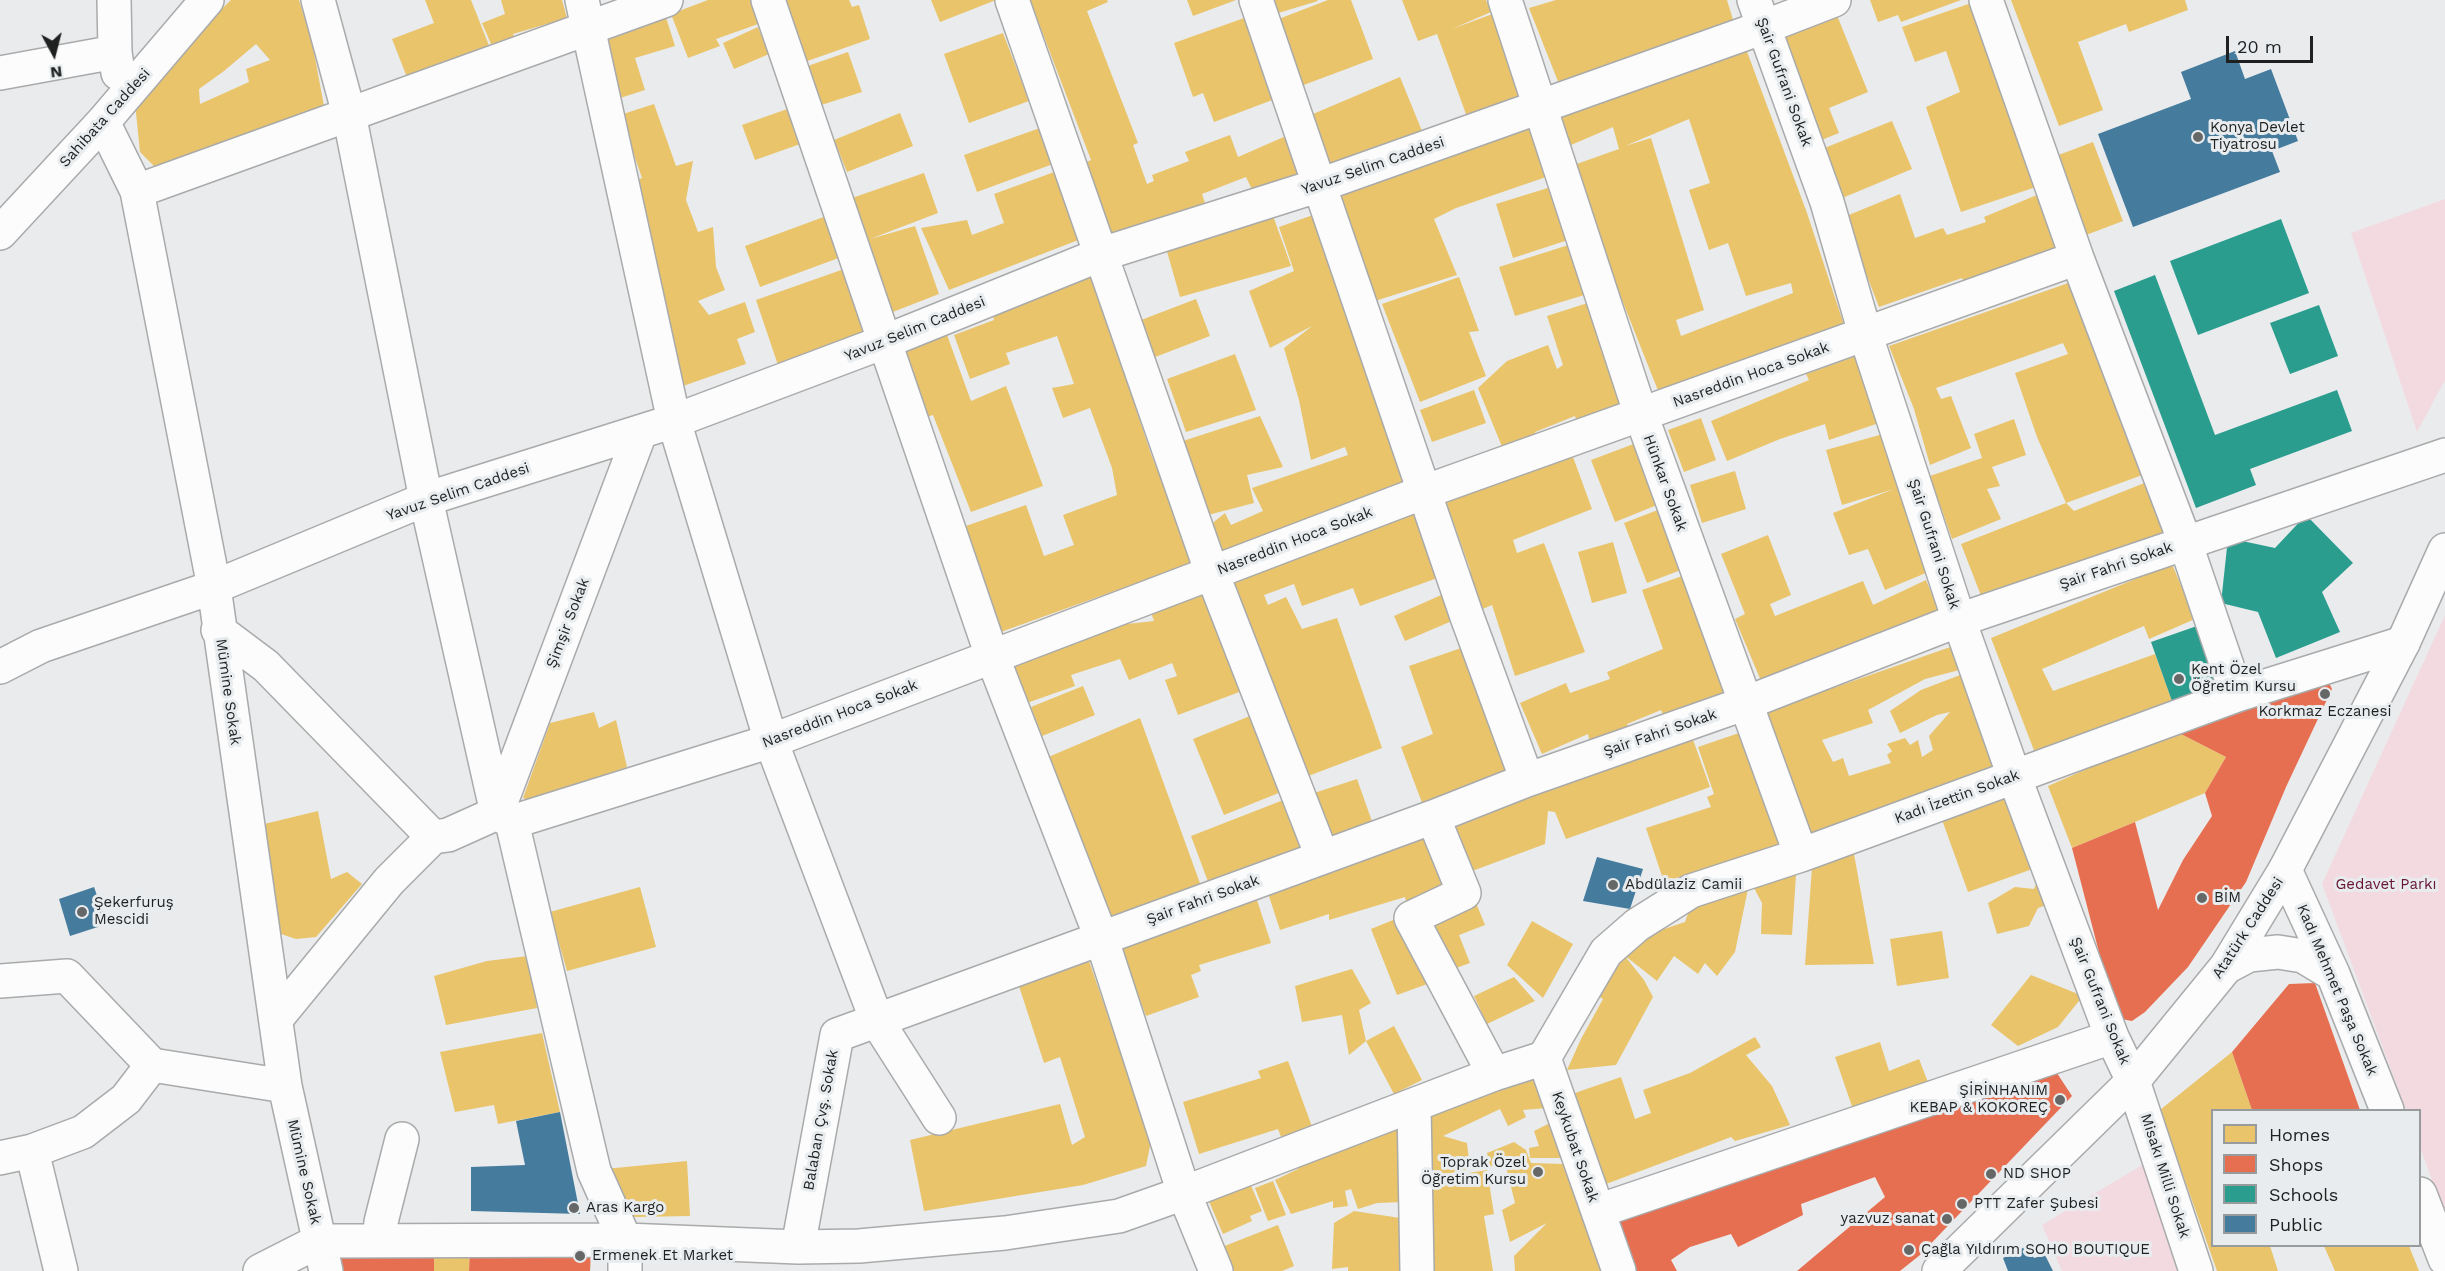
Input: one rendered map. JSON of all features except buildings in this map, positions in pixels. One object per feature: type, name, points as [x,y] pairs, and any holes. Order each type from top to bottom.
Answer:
[{"type":"street","name":"Mümine Sokak","points":[[114,0],[113,110],[137,191],[213,587],[285,1086],[323,1256]]},
{"type":"street","name":"Sahibata Caddesi","points":[[0,233],[113,110],[207,0]]},
{"type":"street","points":[[318,0],[349,114],[426,499],[594,1171],[625,1256]]},
{"type":"street","points":[[137,191],[349,114],[585,14],[666,0]]},
{"type":"street","points":[[768,0],[992,656],[1101,937],[1184,1193],[1216,1271]]},
{"type":"street","points":[[1012,0],[1212,573],[1322,856]]},
{"type":"street","points":[[1256,0],[1424,492],[1527,780]]},
{"type":"street","name":"Hünkar Sokak","points":[[1506,0],[1641,415],[1801,855]]},
{"type":"street","name":"Yavuz Selim Caddesi","points":[[0,667],[40,646],[213,587],[426,499],[640,433],[884,342],[1102,254],[1320,185],[1542,107],[1759,14],[1834,0]]},
{"type":"street","points":[[1986,0],[2077,258],[2185,542],[2238,695]]},
{"type":"street","points":[[585,14],[674,421],[771,741],[877,1021],[939,1118]]},
{"type":"street","name":"Şair Gufrani Sokak","points":[[1759,14],[1827,202],[1865,333],[1959,620],[2014,776],[2112,1037],[2133,1081]]},
{"type":"street","points":[[0,73],[115,52]]},
{"type":"street","name":"Nasreddin Hoca Sokak","points":[[433,837],[448,835],[771,741],[1424,492],[2077,258]]},
{"type":"street","name":"Şimşir Sokak","points":[[504,818],[640,433]]},
{"type":"street","name":"Şair Fahri Sokak","points":[[877,1021],[1527,780],[1746,703],[1959,620],[2445,455]]},
{"type":"street","name":"Atatürk Caddesi","points":[[1939,1271],[2133,1081],[2226,967],[2285,870],[2443,565]]},
{"type":"street","points":[[218,630],[266,666],[433,837],[389,881],[276,1019]]},
{"type":"street","name":"Kadı İzettin Sokak","points":[[1544,1058],[1606,952],[1637,925],[1691,891],[1801,855],[2238,695],[2403,643]]},
{"type":"street","points":[[1432,817],[1464,893],[1411,918],[1494,1074]]},
{"type":"street","name":"Kadı Mehmet Paşa Sokak","points":[[2285,870],[2333,974],[2387,1109]]},
{"type":"street","points":[[2226,967],[2249,955],[2278,951],[2302,956],[2333,974]]},
{"type":"street","points":[[0,981],[67,976],[152,1065],[285,1086]]},
{"type":"street","name":"Balaban Çvş. Sokak","points":[[798,1247],[837,1035],[877,1021]]},
{"type":"street","points":[[1598,1211],[2112,1037]]},
{"type":"street","points":[[260,1271],[379,1240],[625,1256],[859,1246],[1005,1233],[1119,1216],[1494,1074],[1544,1058]]},
{"type":"street","name":"Keykubat Sokak","points":[[1544,1058],[1619,1271]]},
{"type":"street","points":[[0,1158],[32,1151],[83,1132],[126,1099],[152,1065]]},
{"type":"street","name":"Misakı Milli Sokak","points":[[2133,1081],[2196,1271]]},
{"type":"street","points":[[1414,1105],[1417,1271]]},
{"type":"street","points":[[379,1240],[381,1222],[402,1139]]},
{"type":"street","points":[[32,1151],[61,1271]]},
{"type":"street","points":[[2421,1197],[2445,1259]]},
{"type":"green space","points":[[2445,199],[2445,380],[2417,432],[2351,233]]},
{"type":"green space","name":"Gedavet Parkı","points":[[2445,615],[2445,1216],[2421,1150],[2421,1109],[2406,1109],[2322,884]]},
{"type":"green space","points":[[2147,1162],[2178,1271],[2062,1271],[2042,1225]]},
{"type":"place","name":"Konya Devlet Tiyatrosu","points":[[2198,137]]},
{"type":"place","name":"Kent Özel Öğretim Kursu","points":[[2179,679]]},
{"type":"place","name":"Korkmaz Eczanesi","points":[[2325,694]]},
{"type":"place","name":"Abdülaziz Camii","points":[[1613,885]]},
{"type":"place","name":"BİM","points":[[2202,898]]},
{"type":"place","name":"Şekerfuruş Mescidi","points":[[82,912]]},
{"type":"place","name":"ŞİRİNHANIM KEBAP & KOKOREÇ","points":[[2060,1100]]},
{"type":"place","name":"Toprak Özel Öğretim Kursu","points":[[1538,1172]]},
{"type":"place","name":"ND SHOP","points":[[1991,1174]]},
{"type":"place","name":"PTT Zafer Şubesi","points":[[1962,1204]]},
{"type":"place","name":"Aras Kargo","points":[[574,1208]]},
{"type":"place","name":"yazvuz sanat","points":[[1947,1219]]},
{"type":"place","name":"Çağla Yıldırım SOHO BOUTIQUE","points":[[1909,1250]]},
{"type":"place","name":"Ermenek Et Market","points":[[580,1256]]}]
